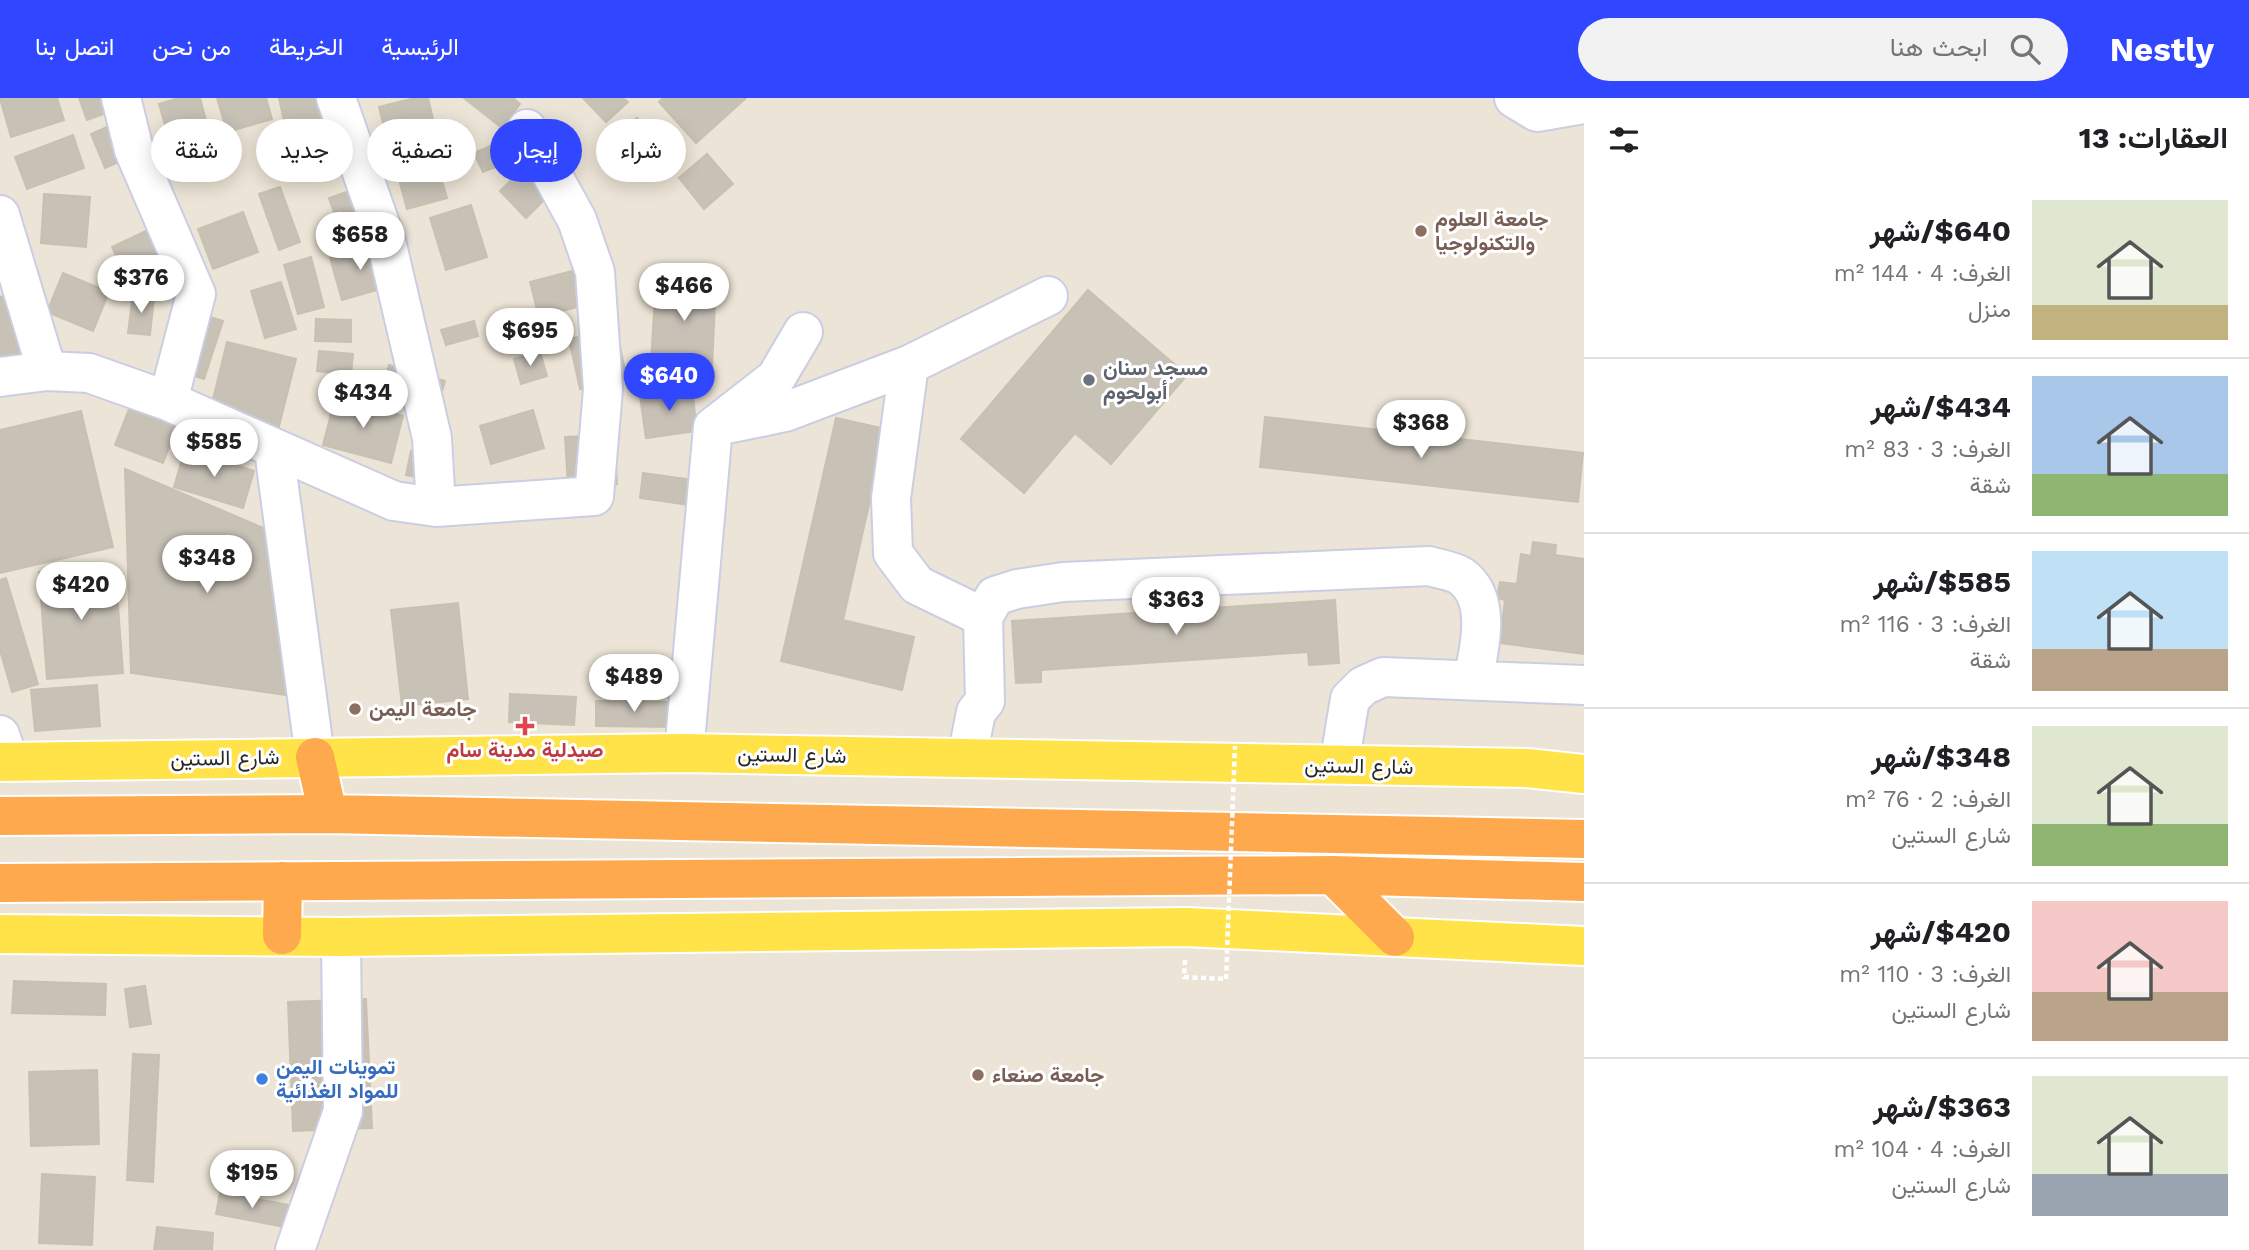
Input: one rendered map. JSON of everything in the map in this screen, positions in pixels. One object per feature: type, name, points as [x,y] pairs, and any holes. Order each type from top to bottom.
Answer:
[{"type":"highway","points":[[315,757],[328,814]]},
{"type":"highway","points":[[0,817],[328,814],[1584,839]]},
{"type":"highway","points":[[1333,875],[1395,937]]},
{"type":"highway","points":[[0,883],[1333,875],[1584,882]]},
{"type":"highway","points":[[282,935],[283,881]]},
{"type":"main road","name":"شارع الستين","points":[[3,753],[315,757],[684,753],[1527,768],[1584,775]]},
{"type":"main road","points":[[0,934],[341,937],[1186,928],[1584,946]]},
{"type":"street","points":[[121,98],[134,150],[196,294],[168,401]]},
{"type":"street","points":[[336,98],[387,241],[432,438],[436,507]]},
{"type":"street","points":[[1531,103],[1584,104]]},
{"type":"street","points":[[0,377],[47,371],[89,373],[168,401],[394,501],[436,507],[594,496],[603,389],[595,272],[577,220],[556,182]]},
{"type":"street","points":[[0,215],[47,371]]},
{"type":"street","points":[[713,427],[785,412],[909,365],[1048,296]]},
{"type":"street","points":[[684,753],[713,427],[776,378],[803,332]]},
{"type":"street","points":[[909,365],[891,498],[892,553],[917,585],[982,617]]},
{"type":"street","points":[[274,450],[315,757]]},
{"type":"street","points":[[967,758],[976,712],[985,701],[982,617],[995,596],[1017,589],[1063,582],[1429,566],[1461,576],[1473,590],[1482,613],[1481,643],[1473,680]]},
{"type":"street","points":[[1339,765],[1350,699],[1363,686],[1383,677],[1584,685]]},
{"type":"street","points":[[295,1250],[343,1111],[341,937]]},
{"type":"path","points":[[1184,976],[1226,979],[1235,746]]},
{"type":"building","points":[[0,98],[57,98],[64,120],[11,137]]},
{"type":"building","points":[[79,98],[108,98],[112,111],[87,120]]},
{"type":"building","points":[[179,98],[200,98],[206,119],[163,119],[159,104]]},
{"type":"building","points":[[217,98],[266,98],[272,119],[256,119],[256,124],[242,128],[242,119],[223,119]]},
{"type":"building","points":[[279,98],[319,98],[323,119],[284,119]]},
{"type":"building","points":[[415,98],[428,98],[433,119],[382,119],[379,107]]},
{"type":"building","points":[[464,98],[513,98],[520,104],[509,119],[491,119]]},
{"type":"building","points":[[583,98],[623,98],[628,102],[609,119],[603,119]]},
{"type":"building","points":[[663,98],[746,98],[696,143],[686,132],[686,119],[674,119],[659,102]]},
{"type":"building","points":[[116,123],[131,157],[105,168],[91,134]]},
{"type":"building","points":[[73,135],[84,168],[27,189],[15,157]]},
{"type":"building","points":[[490,146],[490,169],[483,172],[476,152]]},
{"type":"building","points":[[707,154],[733,184],[704,209],[682,182],[686,182],[686,172]]},
{"type":"building","points":[[400,182],[442,182],[447,198],[407,209]]},
{"type":"building","points":[[509,182],[550,182],[556,188],[526,218],[500,191]]},
{"type":"building","points":[[372,183],[383,215],[340,230],[329,198]]},
{"type":"building","points":[[280,187],[300,242],[279,250],[259,194]]},
{"type":"building","points":[[44,194],[90,197],[86,247],[41,243]]},
{"type":"building","points":[[471,205],[487,257],[446,270],[430,218]]},
{"type":"building","points":[[243,212],[258,252],[213,269],[198,229]]},
{"type":"building","points":[[150,229],[165,262],[127,280],[112,247]]},
{"type":"building","points":[[379,244],[391,286],[342,300],[330,258]]},
{"type":"building","points":[[311,257],[324,307],[298,314],[284,265]]},
{"type":"building","points":[[580,269],[589,304],[539,317],[530,282]]},
{"type":"building","points":[[63,273],[109,292],[93,331],[47,312]]},
{"type":"building","points":[[656,279],[716,283],[712,366],[651,362]]},
{"type":"building","points":[[281,282],[296,329],[265,338],[251,291]]},
{"type":"building","points":[[1088,290],[1187,375],[1111,464],[1075,433],[1024,493],[961,439]]},
{"type":"building","points":[[20,291],[37,351],[0,361],[0,297]]},
{"type":"building","points":[[133,294],[154,297],[150,335],[128,333]]},
{"type":"building","points":[[178,307],[223,321],[204,379],[160,365]]},
{"type":"building","points":[[316,319],[351,320],[351,342],[315,341]]},
{"type":"building","points":[[474,321],[478,336],[446,345],[441,330]]},
{"type":"building","points":[[616,329],[627,379],[580,389],[569,339]]},
{"type":"building","points":[[227,342],[296,359],[277,434],[209,416]]},
{"type":"building","points":[[319,351],[353,354],[351,375],[317,371]]},
{"type":"building","points":[[540,352],[547,376],[521,384],[514,359]]},
{"type":"building","points":[[389,365],[445,381],[436,412],[380,396]]},
{"type":"building","points":[[692,389],[697,431],[646,438],[640,396]]},
{"type":"building","points":[[335,398],[403,416],[391,463],[323,445]]},
{"type":"building","points":[[131,404],[179,422],[163,463],[115,445]]},
{"type":"building","points":[[533,410],[544,448],[491,464],[480,426]]},
{"type":"building","points":[[81,411],[113,547],[0,573],[0,430]]},
{"type":"building","points":[[1265,417],[1583,453],[1578,502],[1260,467]]},
{"type":"building","points":[[836,418],[886,429],[843,620],[914,637],[902,690],[781,661]]},
{"type":"building","points":[[614,435],[617,484],[568,486],[565,437]]},
{"type":"building","points":[[185,449],[254,471],[243,508],[174,487]]},
{"type":"building","points":[[411,451],[448,459],[443,483],[406,475]]},
{"type":"building","points":[[125,469],[275,533],[308,698],[131,673]]},
{"type":"building","points":[[643,473],[701,481],[697,506],[640,498]]},
{"type":"building","points":[[1533,542],[1556,545],[1555,555],[1584,559],[1584,654],[1500,643],[1505,600],[1497,598],[1500,582],[1517,584],[1521,554],[1531,556]]},
{"type":"building","points":[[115,566],[123,673],[47,679],[39,572]]},
{"type":"building","points":[[6,578],[38,684],[12,692],[0,650],[0,580]]},
{"type":"building","points":[[1335,600],[1339,663],[1309,665],[1308,652],[1041,670],[1041,682],[1016,683],[1012,621]]},
{"type":"building","points":[[458,603],[468,699],[402,706],[391,610]]},
{"type":"building","points":[[97,685],[100,726],[35,731],[31,690]]},
{"type":"building","points":[[510,694],[576,697],[574,725],[509,722]]},
{"type":"building","points":[[596,701],[672,702],[672,727],[596,726]]},
{"type":"building","points":[[14,981],[106,984],[105,1015],[12,1013]]},
{"type":"building","points":[[145,986],[151,1024],[130,1027],[125,989]]},
{"type":"building","points":[[366,999],[372,1128],[293,1131],[288,1002]]},
{"type":"building","points":[[133,1054],[159,1055],[153,1182],[127,1180]]},
{"type":"building","points":[[97,1070],[99,1144],[31,1146],[29,1072]]},
{"type":"building","points":[[42,1174],[95,1177],[92,1245],[39,1243]]},
{"type":"building","points":[[220,1192],[289,1205],[285,1227],[216,1214]]},
{"type":"building","points":[[157,1227],[213,1233],[212,1250],[154,1250]]},
{"type":"place","name":"جامعة العلوم والتكنولوجيا","points":[[1421,231]]},
{"type":"place","name":"مسجد سنان أبولحوم","points":[[1089,380]]},
{"type":"place","name":"جامعة اليمن","points":[[355,709]]},
{"type":"place","name":"صيدلية مدينة سام","points":[[525,726]]},
{"type":"place","name":"جامعة صنعاء","points":[[978,1075]]},
{"type":"place","name":"تموينات اليمن للمواد الغذائية","points":[[262,1079]]}]
